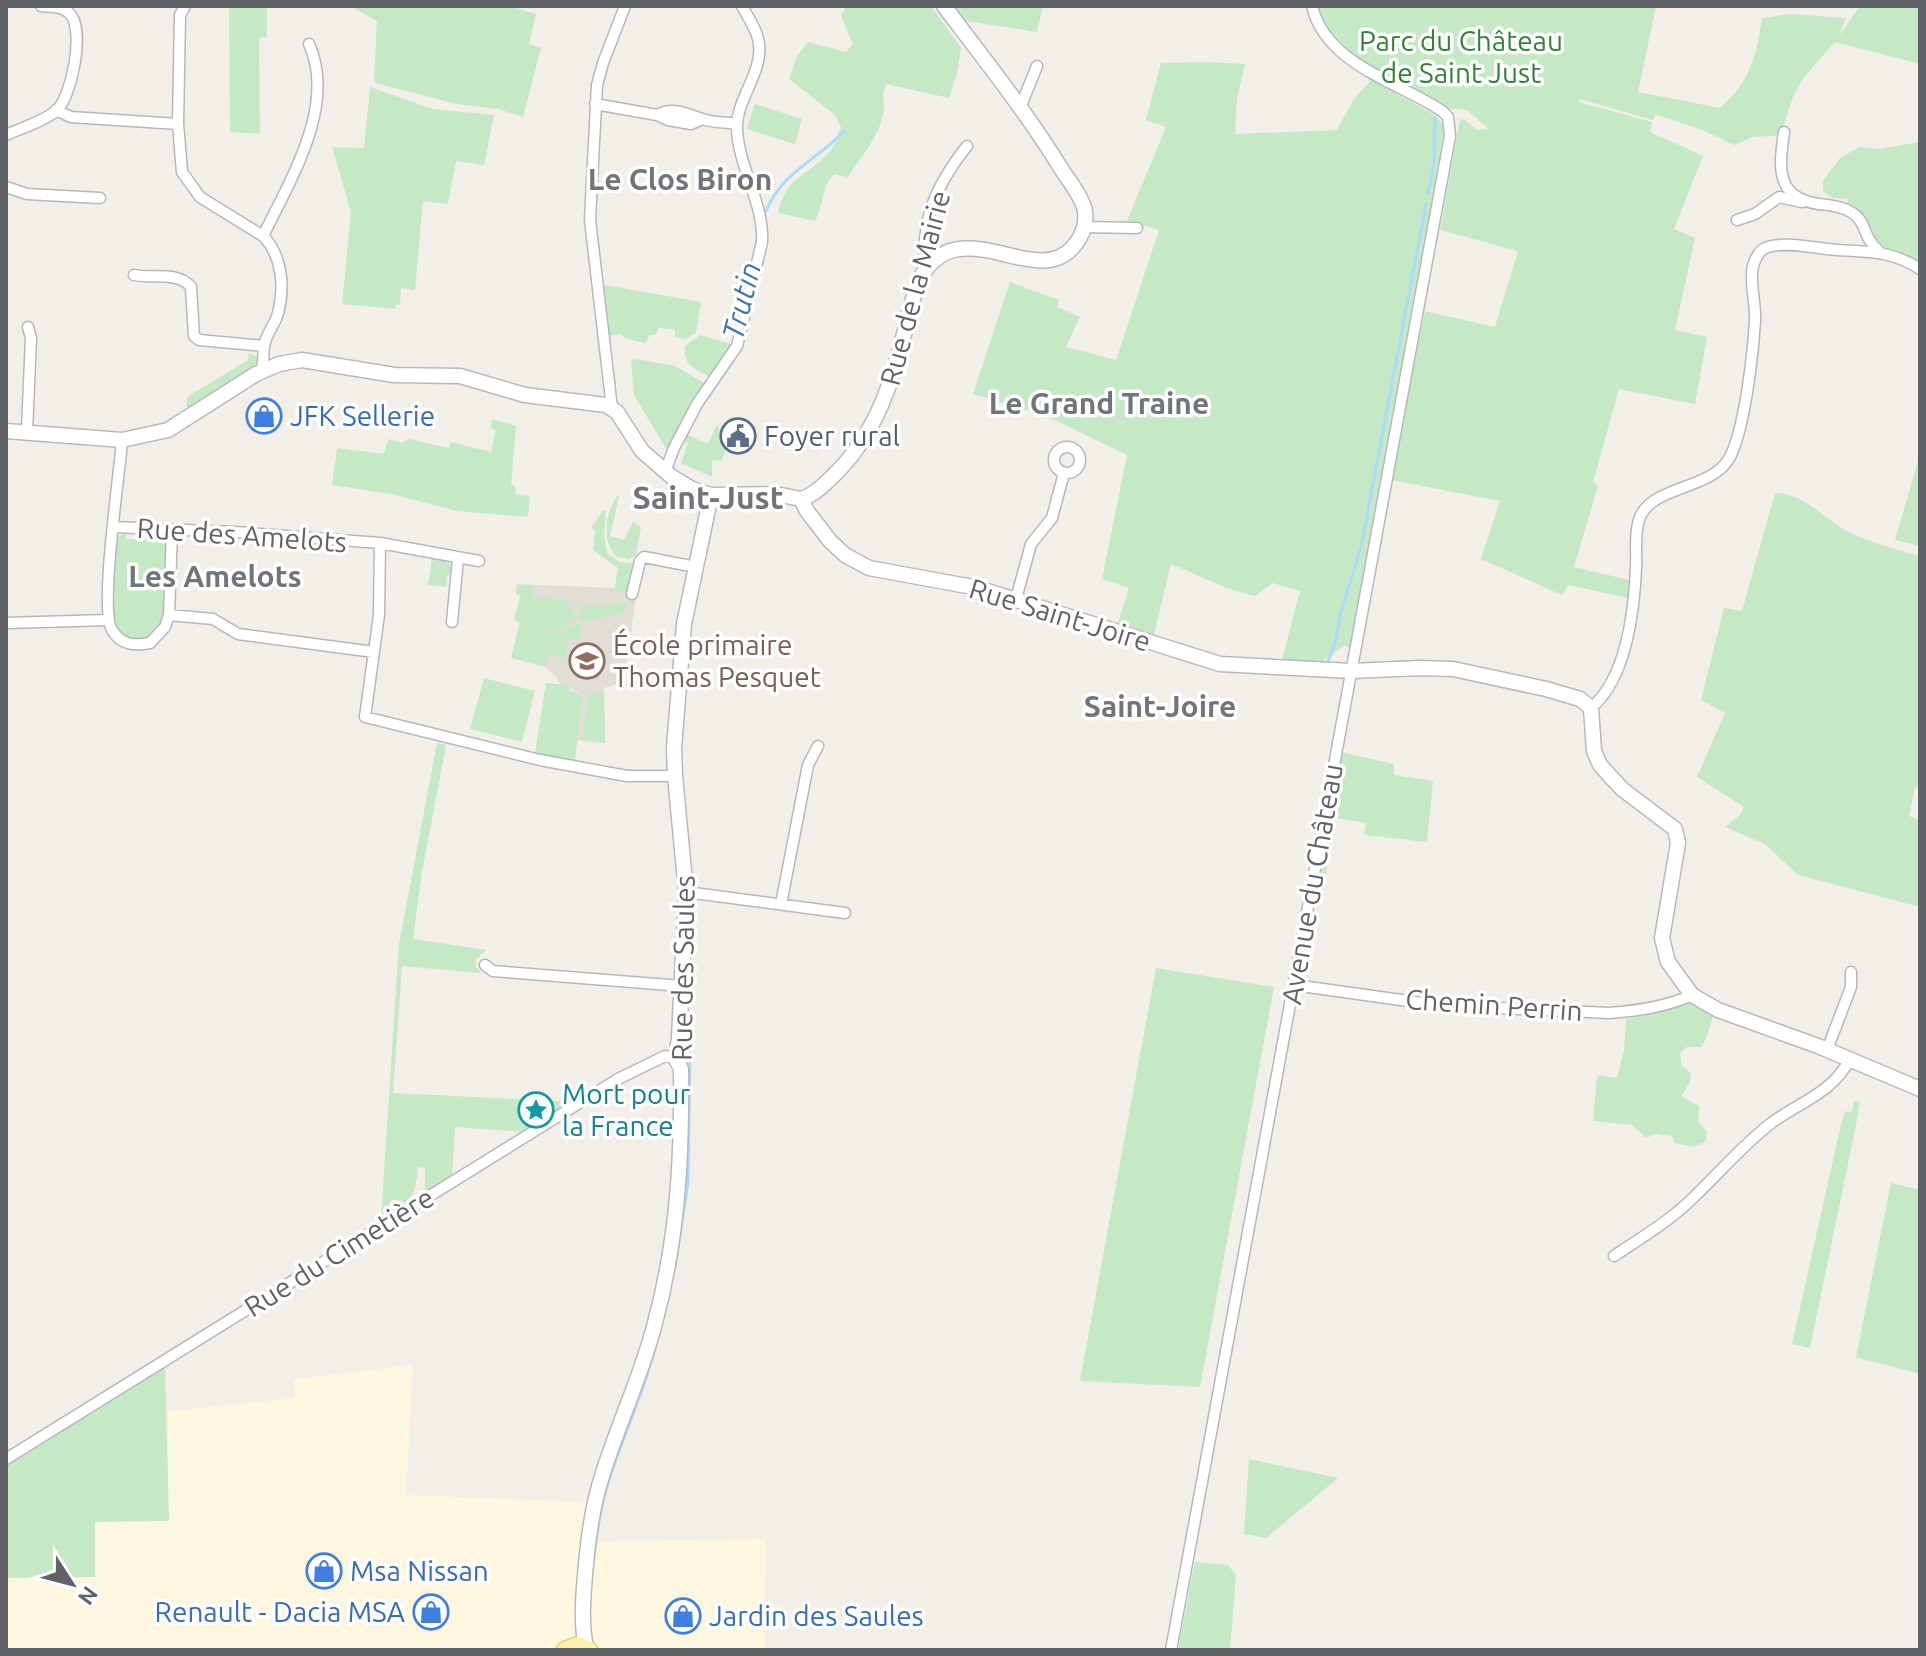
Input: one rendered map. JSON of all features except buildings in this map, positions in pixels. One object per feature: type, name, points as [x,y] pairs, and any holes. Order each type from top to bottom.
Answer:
[{"type":"main road","points":[[566,1649],[578,1645],[587,1649]]},
{"type":"street","points":[[6,135],[56,110],[71,79],[77,27],[71,15],[61,8],[41,6]]},
{"type":"street","points":[[185,6],[180,15],[178,124],[182,172],[189,185],[213,207],[263,236],[278,258],[281,274],[278,312],[264,349],[261,372]]},
{"type":"street","points":[[625,6],[603,63],[595,104],[590,220],[612,408],[638,447],[665,472],[692,489],[711,495],[776,494],[801,499]]},
{"type":"street","points":[[665,472],[697,404],[737,346],[762,242],[763,226],[738,143],[736,124],[760,56],[758,39],[742,6]]},
{"type":"street","points":[[925,267],[938,255],[953,249],[1042,260],[1060,257],[1072,249],[1086,219],[1084,205],[1020,108],[944,6]]},
{"type":"street","name":"Avenue du Château","points":[[1171,1650],[1450,136],[1448,117],[1427,101],[1358,65],[1327,34],[1312,6]]},
{"type":"street","points":[[263,236],[311,132],[315,112],[316,60],[309,44]]},
{"type":"street","points":[[1020,108],[1037,66]]},
{"type":"street","points":[[595,104],[691,124],[703,119],[736,124]]},
{"type":"street","points":[[56,110],[71,117],[178,124]]},
{"type":"street","points":[[1784,132],[1781,152],[1783,183],[1787,190],[1804,202]]},
{"type":"street","name":"Rue de la Mairie","points":[[801,499],[813,495],[848,461],[881,410],[917,284],[925,267],[923,241],[931,205],[950,167],[967,146]]},
{"type":"street","points":[[6,187],[27,194],[100,198]]},
{"type":"street","points":[[1737,220],[1755,214],[1779,197],[1835,206],[1853,213],[1859,219],[1869,243],[1879,251],[1920,269]]},
{"type":"street","points":[[1084,227],[1137,228]]},
{"type":"street","points":[[1879,251],[1796,245],[1765,247],[1758,254],[1752,275],[1755,319],[1736,444],[1725,466],[1700,482],[1658,499],[1645,508],[1638,520],[1635,593],[1629,628],[1614,678],[1601,700],[1591,708],[1592,737],[1600,765],[1622,789],[1675,829],[1678,843],[1662,938],[1668,962],[1692,995],[1718,1010],[1827,1050],[1920,1089]]},
{"type":"street","points":[[134,275],[178,277],[187,281],[191,287],[194,336],[199,340],[264,349],[285,363]]},
{"type":"street","points":[[27,431],[31,338],[28,327]]},
{"type":"street","points":[[6,431],[122,440],[168,430],[261,372],[302,360],[394,375],[460,376],[525,395],[612,408]]},
{"type":"street","name":"Rue des Amelots","points":[[122,440],[113,527],[380,543],[379,615],[365,717],[540,760],[627,776],[675,776]]},
{"type":"street","points":[[1016,599],[1031,544],[1052,518],[1064,473]]},
{"type":"street","name":"Rue des Saules","points":[[587,1649],[583,1633],[583,1595],[589,1530],[602,1474],[643,1367],[671,1253],[680,1188],[681,1069],[676,1059],[686,892],[675,776],[679,670],[684,624],[711,495]]},
{"type":"street","name":"Rue Saint-Joire","points":[[801,499],[830,541],[845,555],[869,568],[941,580],[1016,599],[1220,664],[1351,671],[1453,669],[1506,679],[1580,699],[1591,708]]},
{"type":"street","points":[[113,527],[108,620],[119,638],[128,644],[138,645],[150,643],[158,636],[169,615],[172,530]]},
{"type":"street","points":[[380,543],[479,561]]},
{"type":"street","points":[[632,594],[640,561],[644,557],[696,567]]},
{"type":"street","points":[[452,622],[458,559]]},
{"type":"street","points":[[169,615],[213,619],[238,634],[374,652]]},
{"type":"street","points":[[6,623],[108,620]]},
{"type":"street","points":[[781,904],[808,765],[818,746]]},
{"type":"street","points":[[686,892],[845,913]]},
{"type":"street","points":[[485,965],[493,971],[682,986]]},
{"type":"street","points":[[1827,1050],[1851,987],[1851,972]]},
{"type":"street","name":"Chemin Perrin","points":[[1294,985],[1437,1005],[1609,1013],[1636,1011],[1692,995]]},
{"type":"street","name":"Rue du Cimetière","points":[[6,1459],[618,1079],[665,1056],[676,1059]]},
{"type":"street","points":[[1614,1256],[1691,1200],[1772,1123],[1835,1082],[1850,1059]]},
{"type":"street","name":"Rue des Saules","points":[[566,1649],[583,1595]]},
{"type":"shaded area","name":"École primaire Thomas Pesquet","points":[[517,584],[637,589],[624,682],[604,688],[605,743],[578,740],[583,696],[558,682],[556,676],[545,667],[560,606],[516,594]]},
{"type":"shaded area","points":[[413,1365],[406,1495],[588,1502],[584,1537],[602,1541],[766,1539],[765,1650],[6,1650],[6,1578],[95,1577],[95,1521],[168,1520],[168,1411],[295,1398],[294,1379]]},
{"type":"green space","points":[[229,6],[267,6],[267,37],[259,38],[260,134],[230,132]]},
{"type":"green space","points":[[350,6],[509,6],[536,14],[529,44],[541,48],[523,117],[498,109],[456,104],[376,83],[377,21]]},
{"type":"green space","points":[[846,6],[931,6],[961,48],[957,74],[949,98],[886,84],[883,115],[877,132],[848,177],[834,174],[824,191],[815,221],[778,213],[787,190],[831,150],[841,127],[835,115],[789,79],[797,56],[808,42],[846,52],[853,44],[841,16]]},
{"type":"green space","points":[[953,6],[1043,6],[1037,32],[966,21]]},
{"type":"green space","name":"Parc du Château de Saint Just","points":[[1318,6],[1656,6],[1638,92],[1720,108],[1739,88],[1750,68],[1762,18],[1790,14],[1846,18],[1839,36],[1860,6],[1920,6],[1920,64],[1835,42],[1800,84],[1790,105],[1782,135],[1753,137],[1734,145],[1705,131],[1655,114],[1653,120],[1579,99],[1579,102],[1652,122],[1650,132],[1703,156],[1674,229],[1695,238],[1675,330],[1707,337],[1695,404],[1619,389],[1593,482],[1598,486],[1574,567],[1629,580],[1628,598],[1568,585],[1562,595],[1481,559],[1500,501],[1391,480],[1425,311],[1495,327],[1518,251],[1440,230],[1460,119],[1477,130],[1489,129],[1467,110],[1444,108],[1357,60],[1320,17]]},
{"type":"green space","points":[[1161,63],[1245,64],[1237,99],[1235,134],[1337,130],[1354,99],[1371,80],[1433,114],[1445,126],[1351,649],[1345,645],[1318,664],[1281,664],[1300,591],[1273,583],[1255,596],[1229,589],[1171,564],[1153,638],[1117,626],[1129,588],[1102,579],[1127,455],[1049,417],[973,394],[1010,282],[1059,300],[1057,307],[1080,317],[1066,347],[1116,360],[1159,230],[1127,221],[1166,127],[1146,120]]},
{"type":"green space","points":[[370,87],[433,109],[494,115],[484,165],[456,161],[448,204],[423,201],[415,290],[401,288],[400,305],[396,304],[395,309],[342,304],[351,212],[332,147],[364,148]]},
{"type":"green space","points":[[755,104],[802,119],[795,144],[747,129]]},
{"type":"green space","points":[[1920,142],[1920,265],[1885,249],[1847,207],[1848,199],[1833,198],[1823,191],[1823,181],[1840,158],[1860,147],[1879,149]]},
{"type":"green space","points":[[599,284],[701,302],[696,333],[685,339],[675,337],[675,330],[658,328],[656,335],[650,335],[645,343],[620,334],[604,337],[601,308],[605,304]]},
{"type":"green space","points":[[700,335],[731,344],[710,377],[686,358],[685,346]]},
{"type":"green space","points":[[249,353],[257,357],[250,371],[187,412],[187,397],[248,360]]},
{"type":"green space","points":[[636,359],[675,366],[704,383],[668,452],[634,395],[631,361]]},
{"type":"green space","points":[[492,419],[516,426],[511,485],[515,486],[516,495],[530,496],[528,517],[457,511],[391,494],[332,485],[337,448],[384,454],[388,439],[402,443],[409,439],[449,448],[451,442],[491,452],[496,430],[491,428]]},
{"type":"green space","points":[[717,424],[726,449],[721,461],[712,460],[712,477],[681,463],[688,443],[683,441],[686,434],[708,444]]},
{"type":"green space","points":[[1920,454],[1920,546],[1895,540]]},
{"type":"green space","points":[[1775,493],[1796,497],[1856,535],[1920,556],[1920,788],[1915,787],[1909,816],[1920,820],[1920,907],[1798,875],[1765,844],[1725,827],[1741,814],[1744,807],[1697,777],[1725,713],[1701,700],[1724,608],[1742,611]]},
{"type":"green space","points":[[617,496],[610,536],[624,540],[633,522],[641,527],[636,555],[629,559],[617,557],[607,536],[610,511]]},
{"type":"green space","points":[[603,510],[606,512],[604,534],[607,553],[619,562],[632,563],[634,567],[629,593],[614,592],[618,568],[593,550],[595,530],[591,528]]},
{"type":"green space","points":[[126,532],[126,539],[156,541],[157,533],[168,543],[163,625],[152,639],[135,643],[117,632],[112,618],[116,539]]},
{"type":"green space","points":[[432,558],[453,567],[453,575],[447,575],[446,587],[428,585]]},
{"type":"green space","points":[[518,585],[533,585],[533,597],[567,601],[576,616],[575,621],[556,631],[560,612],[554,635],[576,624],[583,625],[579,641],[575,638],[568,640],[565,657],[559,658],[553,652],[549,654],[545,667],[511,658],[520,622],[514,620],[520,596],[516,594]]},
{"type":"green space","points":[[628,602],[623,613],[583,621],[578,619],[583,604],[605,606]]},
{"type":"green space","points":[[484,678],[535,691],[522,742],[470,729]]},
{"type":"green space","points":[[546,683],[569,685],[569,690],[583,696],[575,761],[535,753]]},
{"type":"green space","points":[[604,693],[605,743],[583,741],[589,694]]},
{"type":"green space","points":[[437,743],[446,745],[413,939],[487,950],[476,959],[475,966],[481,973],[402,966],[393,1093],[573,1102],[525,1132],[455,1127],[452,1177],[425,1194],[425,1168],[418,1167],[413,1193],[405,1207],[381,1218],[399,944]]},
{"type":"green space","points":[[1341,752],[1394,764],[1394,775],[1433,781],[1427,842],[1364,835],[1366,823],[1336,818],[1322,899],[1313,898]]},
{"type":"green space","points":[[1156,968],[1274,987],[1200,1387],[1080,1381]]},
{"type":"green space","points":[[1690,1001],[1714,1014],[1701,1047],[1687,1047],[1680,1053],[1682,1066],[1691,1073],[1690,1082],[1681,1096],[1699,1106],[1698,1121],[1707,1132],[1706,1141],[1694,1147],[1675,1143],[1672,1136],[1656,1134],[1646,1138],[1632,1125],[1593,1121],[1597,1075],[1617,1078],[1624,1051],[1626,1019],[1664,1011]]},
{"type":"green space","points":[[1854,1101],[1860,1102],[1856,1125],[1810,1348],[1792,1344],[1840,1129],[1845,1111],[1852,1113]]},
{"type":"green space","points":[[1891,1183],[1920,1190],[1920,1374],[1856,1357]]},
{"type":"green space","points":[[165,1367],[169,1521],[95,1522],[95,1577],[6,1578],[6,1465]]},
{"type":"green space","points":[[1249,1459],[1338,1478],[1266,1538],[1244,1534]]},
{"type":"green space","points":[[1195,1562],[1228,1565],[1236,1575],[1230,1650],[1178,1650]]},
{"type":"waterway","points":[[1428,193],[1434,165],[1435,118]]},
{"type":"waterway","name":"Trutin","points":[[766,211],[781,186],[844,131]]},
{"type":"waterway","points":[[1327,663],[1362,542],[1426,204]]},
{"type":"waterway","points":[[675,1267],[688,1183],[690,1044]]},
{"type":"waterway","points":[[593,1563],[607,1488],[658,1336]]},
{"type":"place","name":"JFK Sellerie","points":[[264,416]]},
{"type":"place","name":"Foyer rural","points":[[738,436]]},
{"type":"place","name":"École primaire Thomas Pesquet","points":[[587,661]]},
{"type":"place","name":"Mort pour la France","points":[[536,1110]]},
{"type":"place","name":"Msa Nissan","points":[[324,1571]]},
{"type":"place","name":"Renault - Dacia MSA","points":[[431,1612]]},
{"type":"place","name":"Jardin des Saules","points":[[683,1616]]},
{"type":"district","name":"Le Clos Biron","points":[[680,180]]},
{"type":"district","name":"Le Grand Traine","points":[[1099,404]]},
{"type":"district","name":"Saint-Just","points":[[708,498]]},
{"type":"district","name":"Les Amelots","points":[[215,577]]},
{"type":"district","name":"Saint-Joire","points":[[1160,707]]}]
